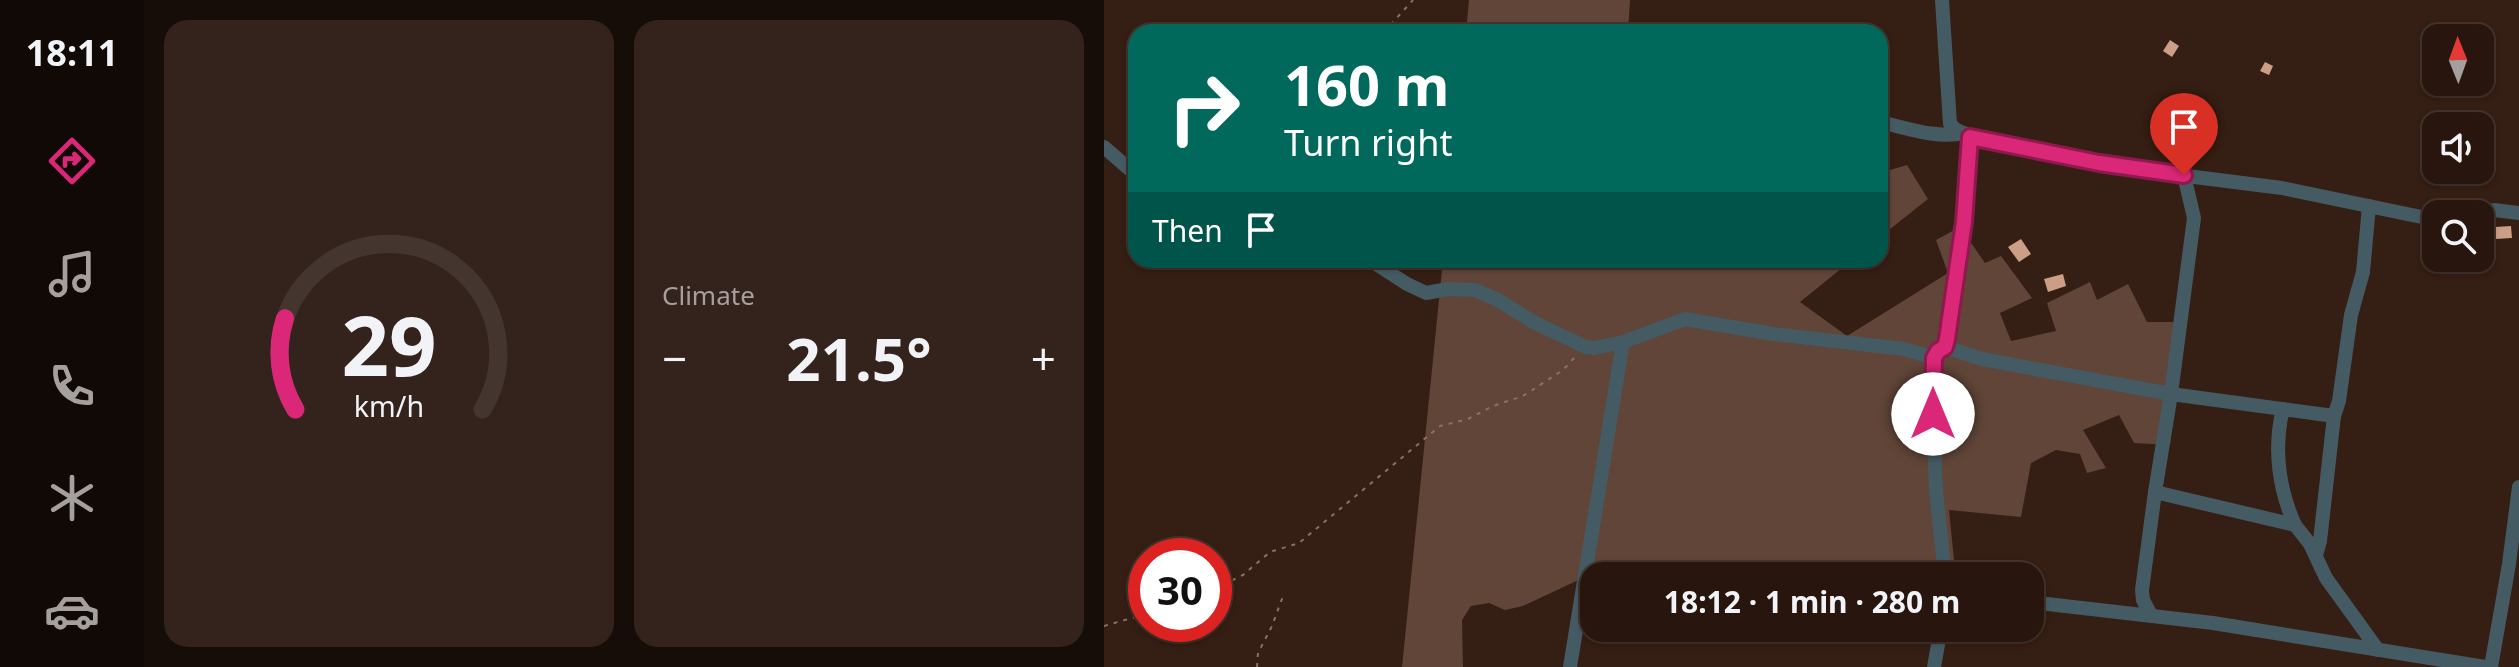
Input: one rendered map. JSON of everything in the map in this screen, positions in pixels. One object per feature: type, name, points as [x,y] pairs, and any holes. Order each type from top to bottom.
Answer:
[{"type":"street","points":[[1942,0],[1950,124],[1967,135]]},
{"type":"street","points":[[1888,124],[1929,133],[1967,135],[2099,163],[2282,188],[2422,217]]},
{"type":"street","points":[[1945,347],[1964,222],[1967,135]]},
{"type":"street","points":[[1104,147],[1128,168]]},
{"type":"street","points":[[2151,615],[2143,600],[2142,590],[2194,218],[2184,175]]},
{"type":"street","points":[[2316,555],[2334,416],[2343,377],[2351,315],[2363,272],[2369,206]]},
{"type":"street","points":[[2494,210],[2519,213]]},
{"type":"street","points":[[1382,268],[1426,293],[1448,289],[1475,290],[1579,346],[1594,348],[1623,342],[1685,319],[1803,338],[1904,349],[1934,358]]},
{"type":"street","points":[[1570,667],[1623,342]]},
{"type":"street","points":[[1944,562],[1936,491],[1932,389],[1934,358],[1945,347],[1982,359],[2171,394],[2334,416]]},
{"type":"street","points":[[2283,409],[2278,428],[2278,453],[2288,509],[2326,578],[2378,650]]},
{"type":"street","points":[[2044,604],[2226,625],[2488,667],[2514,564],[2519,487]]},
{"type":"street","points":[[2155,492],[2295,525]]},
{"type":"street","points":[[1934,667],[1938,642]]},
{"type":"path","points":[[1391,24],[1413,0]]},
{"type":"path","points":[[1232,580],[1270,552],[1299,543],[1440,426],[1468,419],[1523,396],[1563,370],[1586,347]]},
{"type":"path","points":[[1257,667],[1258,653],[1283,596]]},
{"type":"path","points":[[1104,626],[1128,619]]},
{"type":"shaded area","points":[[1469,0],[1630,0],[1628,24],[1467,24]]},
{"type":"shaded area","points":[[1907,165],[1928,199],[1888,231],[1888,171]]},
{"type":"shaded area","points":[[1960,227],[1985,263],[2001,256],[2032,298],[2000,313],[2011,341],[2056,331],[2047,303],[2090,282],[2097,300],[2128,284],[2147,322],[2183,322],[2170,445],[2134,443],[2119,415],[2083,430],[2106,468],[2087,473],[2080,454],[2056,450],[2031,463],[2021,517],[1949,510],[1954,562],[1580,562],[1580,579],[1523,606],[1505,610],[1489,603],[1471,606],[1462,620],[1463,667],[1402,667],[1442,268],[1842,268],[1800,302],[1847,336],[1948,273],[1936,240]]},
{"type":"building","points":[[2170,40],[2179,46],[2172,57],[2163,51]]},
{"type":"building","points":[[2265,62],[2273,66],[2269,75],[2260,71]]},
{"type":"building","points":[[2511,226],[2512,238],[2496,239],[2495,227]]},
{"type":"building","points":[[2021,239],[2031,254],[2019,262],[2008,247]]},
{"type":"building","points":[[2063,274],[2066,286],[2048,292],[2044,279]]},
{"type":"route","points":[[1933,414],[1934,358],[1945,347],[1947,339],[1964,222],[1970,137],[2099,163],[2184,175]]}]
